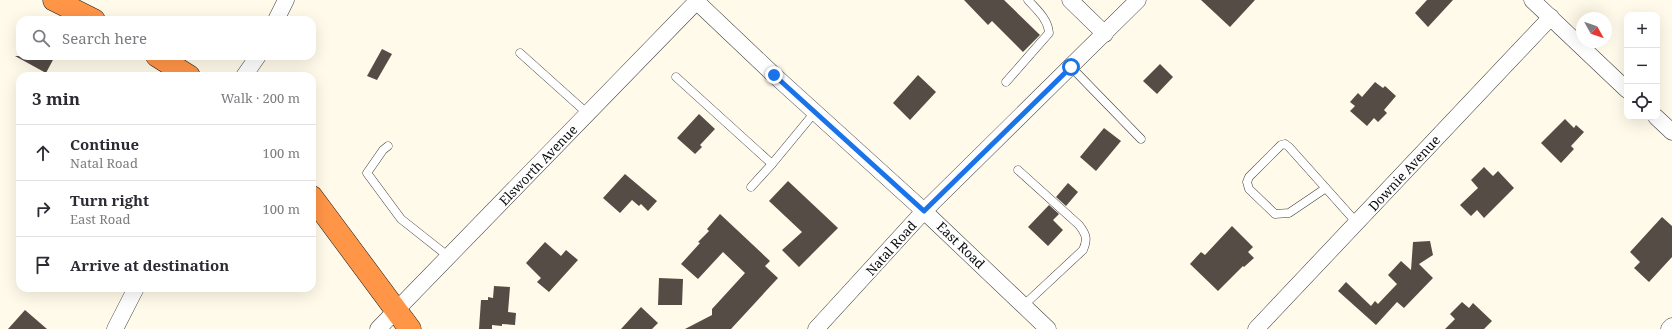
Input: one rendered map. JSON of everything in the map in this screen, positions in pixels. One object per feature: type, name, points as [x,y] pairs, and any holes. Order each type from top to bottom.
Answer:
[{"type":"highway","points":[[54,0],[86,16]]},
{"type":"highway","points":[[163,60],[183,72]]},
{"type":"highway","points":[[316,202],[410,329]]},
{"type":"street","points":[[278,16],[286,0]]},
{"type":"street","points":[[1070,0],[1105,34]]},
{"type":"street","name":"Natal Road","points":[[816,329],[924,211],[1138,0]]},
{"type":"street","points":[[1532,0],[1624,87]]},
{"type":"street","name":"East Road","points":[[696,1],[924,211],[1048,329]]},
{"type":"street","name":"Elsworth Avenue","points":[[378,329],[696,1]]},
{"type":"street","name":"Downie Avenue","points":[[1256,329],[1551,17]]},
{"type":"street","points":[[247,72],[255,60]]},
{"type":"street","points":[[1659,120],[1672,132]]},
{"type":"street","points":[[115,329],[134,292]]},
{"type":"street","points":[[1669,329],[1672,326]]},
{"type":"lane","points":[[1006,82],[1049,33],[1049,27],[1043,16],[1028,0]]},
{"type":"lane","points":[[520,53],[588,114]]},
{"type":"lane","points":[[1071,67],[1141,139]]},
{"type":"lane","points":[[676,77],[772,164]]},
{"type":"lane","points":[[752,186],[815,112]]},
{"type":"lane","points":[[1326,188],[1289,213],[1275,214],[1249,188],[1247,182],[1249,177],[1281,145],[1285,144],[1326,188],[1357,223]]},
{"type":"lane","points":[[388,146],[383,150],[367,173],[401,219],[449,257]]},
{"type":"lane","points":[[1018,170],[1079,225],[1086,235],[1086,242],[1083,250],[1024,305]]},
{"type":"building","points":[[964,0],[1004,0],[1040,35],[1023,52],[992,21],[988,25]]},
{"type":"building","points":[[1201,0],[1255,0],[1230,27]]},
{"type":"building","points":[[1427,0],[1453,0],[1428,27],[1415,13]]},
{"type":"building","points":[[382,49],[392,54],[377,80],[367,76]]},
{"type":"building","points":[[22,60],[53,60],[47,72]]},
{"type":"building","points":[[1160,64],[1173,77],[1157,94],[1143,81]]},
{"type":"building","points":[[918,75],[936,92],[910,120],[893,103]]},
{"type":"building","points":[[1375,82],[1383,88],[1385,86],[1396,96],[1384,110],[1387,113],[1378,122],[1374,118],[1367,126],[1350,111],[1355,106],[1350,102],[1358,93],[1362,97]]},
{"type":"building","points":[[699,114],[715,129],[700,145],[702,147],[695,154],[677,138]]},
{"type":"building","points":[[1565,119],[1574,128],[1576,125],[1584,132],[1571,146],[1574,149],[1561,163],[1541,143]]},
{"type":"building","points":[[1104,128],[1121,141],[1096,171],[1080,157]]},
{"type":"building","points":[[1484,167],[1493,176],[1498,171],[1514,188],[1484,218],[1477,210],[1471,216],[1460,205],[1478,188],[1471,180]]},
{"type":"building","points":[[625,174],[657,201],[648,211],[641,204],[639,206],[632,200],[620,213],[603,198]]},
{"type":"building","points":[[788,181],[838,228],[799,267],[782,250],[802,232],[769,201]]},
{"type":"building","points":[[1068,183],[1078,192],[1066,206],[1056,197]]},
{"type":"building","points":[[1049,205],[1059,214],[1053,220],[1063,230],[1048,246],[1028,227]]},
{"type":"building","points":[[720,214],[770,261],[765,266],[778,278],[731,329],[685,329],[712,315],[712,309],[745,273],[723,252],[698,279],[681,264],[700,243],[698,242],[709,231],[707,229]]},
{"type":"building","points":[[1662,217],[1672,226],[1672,257],[1649,282],[1634,268],[1640,262],[1630,252]]},
{"type":"building","points":[[1232,226],[1253,247],[1248,252],[1254,258],[1244,267],[1243,266],[1218,291],[1190,264],[1201,252],[1205,255]]},
{"type":"building","points":[[1430,241],[1433,255],[1419,264],[1433,278],[1404,308],[1397,302],[1376,325],[1338,291],[1346,282],[1371,306],[1375,301],[1378,304],[1397,284],[1388,275],[1401,261],[1411,270],[1413,242]]},
{"type":"building","points":[[545,242],[561,256],[566,250],[578,260],[549,292],[537,282],[541,278],[526,263]]},
{"type":"building","points":[[659,278],[683,279],[682,305],[658,305]]},
{"type":"building","points":[[494,286],[510,287],[508,312],[516,313],[515,325],[492,325],[492,329],[479,329],[481,300],[488,300],[488,297],[493,298]]},
{"type":"building","points":[[1462,302],[1469,308],[1473,303],[1492,321],[1484,329],[1445,329],[1455,319],[1450,314]]},
{"type":"building","points":[[641,307],[658,323],[652,329],[621,329]]},
{"type":"building","points":[[25,310],[47,329],[8,329]]},
{"type":"route","points":[[774,75],[924,211],[1071,67]]}]
